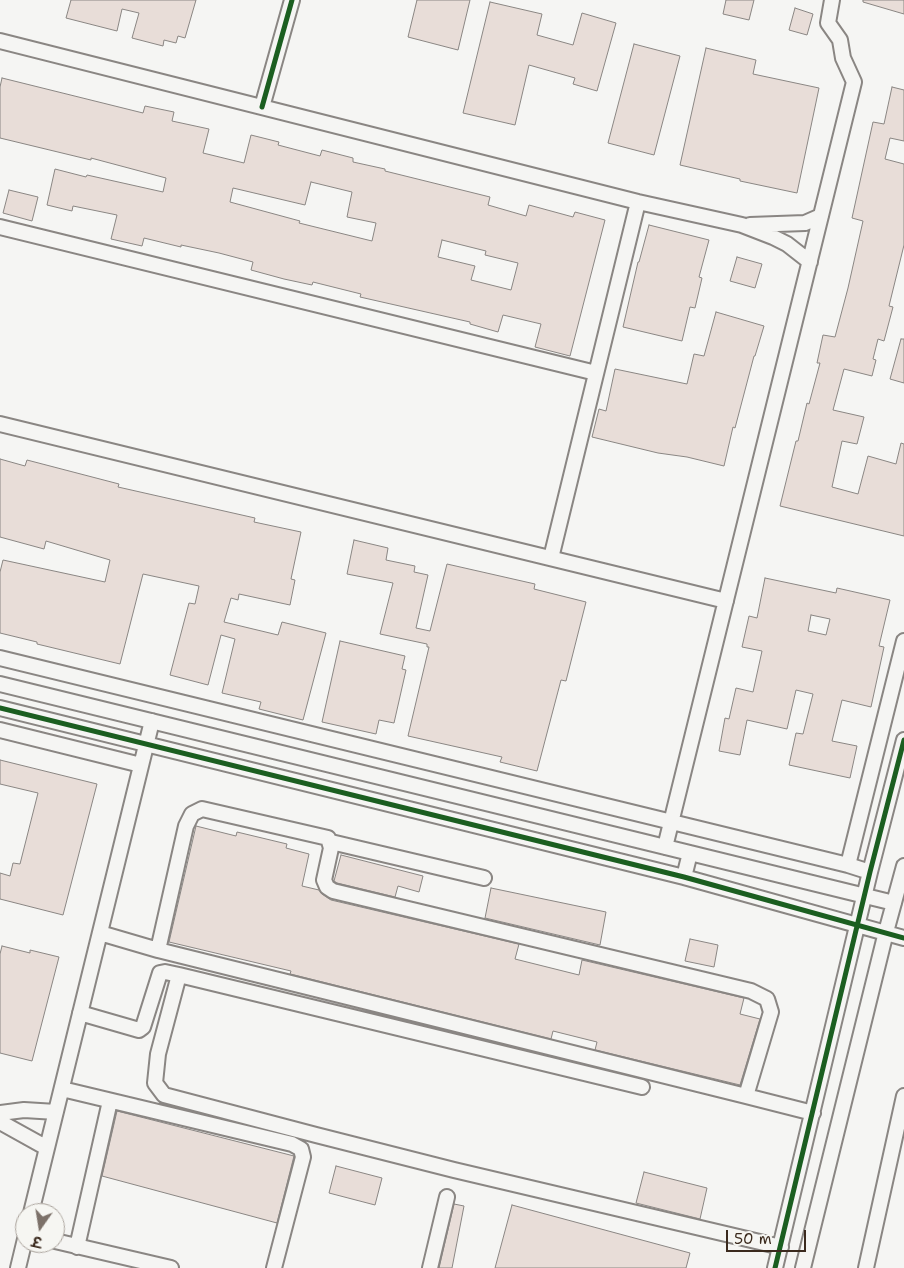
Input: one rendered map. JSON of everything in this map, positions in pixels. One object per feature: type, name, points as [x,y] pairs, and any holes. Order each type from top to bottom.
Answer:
[{"type":"street","points":[[262,107],[292,0]]},
{"type":"street","points":[[665,847],[854,82],[844,58],[840,40],[828,23],[832,0]]},
{"type":"street","points":[[0,41],[638,202],[742,225],[787,244],[810,262]]},
{"type":"street","points":[[551,558],[638,202]]},
{"type":"street","points":[[742,225],[805,223],[821,216]]},
{"type":"street","points":[[0,227],[596,373]]},
{"type":"street","points":[[0,424],[726,601]]},
{"type":"street","points":[[848,865],[904,641]]},
{"type":"street","points":[[0,658],[848,865],[870,872]]},
{"type":"street","points":[[0,684],[894,903]]},
{"type":"street","points":[[0,708],[684,877],[904,938]]},
{"type":"street","points":[[34,1203],[152,721]]},
{"type":"street","points":[[0,730],[141,765]]},
{"type":"street","points":[[775,1268],[870,872],[904,740]]},
{"type":"street","points":[[158,950],[186,826],[192,814],[202,809],[328,838],[331,848],[324,880],[327,888],[333,891],[751,991],[767,999],[771,1012],[746,1096]]},
{"type":"street","points":[[330,842],[484,878]]},
{"type":"street","points":[[684,877],[690,853]]},
{"type":"street","points":[[802,1268],[904,866]]},
{"type":"street","points":[[100,933],[158,950],[813,1113]]},
{"type":"street","points":[[80,1014],[139,1030],[143,1027],[160,973],[179,975],[642,1087]]},
{"type":"street","points":[[179,975],[158,1054],[155,1083],[164,1095],[454,1170],[781,1247]]},
{"type":"street","points":[[62,1089],[292,1144],[301,1150],[303,1157],[274,1268]]},
{"type":"street","points":[[866,1268],[904,1096]]},
{"type":"street","points":[[77,1246],[110,1101]]},
{"type":"street","points":[[0,1113],[24,1110],[56,1112]]},
{"type":"street","points":[[0,1122],[47,1148]]},
{"type":"street","points":[[430,1268],[447,1197]]},
{"type":"street","points":[[65,1244],[170,1268]]},
{"type":"street","points":[[18,1268],[22,1253]]},
{"type":"building","points":[[71,0],[196,0],[185,38],[178,36],[176,43],[164,40],[163,46],[132,38],[139,13],[122,9],[117,31],[66,18]]},
{"type":"building","points":[[417,0],[470,0],[458,50],[408,37]]},
{"type":"building","points":[[726,0],[754,0],[749,20],[723,14]]},
{"type":"building","points":[[863,0],[904,0],[904,14],[863,2]]},
{"type":"building","points":[[490,2],[542,14],[537,35],[573,45],[582,13],[616,23],[597,91],[573,84],[575,78],[529,65],[515,125],[463,113]]},
{"type":"building","points":[[795,8],[813,14],[807,35],[789,30]]},
{"type":"building","points":[[634,44],[680,56],[654,155],[608,143]]},
{"type":"building","points":[[706,48],[756,60],[753,74],[819,88],[797,193],[740,181],[740,179],[680,165]]},
{"type":"building","points":[[2,78],[143,113],[145,106],[174,112],[172,121],[209,129],[203,153],[244,163],[251,135],[279,142],[278,145],[320,156],[322,150],[353,158],[353,162],[490,197],[488,205],[526,216],[529,205],[573,217],[575,212],[605,220],[570,356],[535,347],[541,324],[503,315],[498,332],[470,324],[470,322],[360,297],[361,294],[313,282],[312,285],[284,279],[251,270],[253,262],[219,253],[181,245],[181,247],[144,238],[142,246],[111,239],[117,215],[73,206],[72,211],[47,205],[55,169],[163,192],[166,178],[91,158],[91,160],[0,138],[0,87]],"holes":[[[311,182],[352,192],[347,217],[376,223],[372,241],[299,223],[300,221],[230,202],[233,188],[305,205]],[[442,240],[486,251],[485,255],[518,263],[511,290],[471,280],[475,266],[438,257]]]},
{"type":"building","points":[[892,87],[904,90],[904,141],[890,138],[885,159],[904,164],[904,245],[889,306],[893,307],[884,341],[878,339],[873,359],[876,360],[872,376],[844,369],[833,410],[864,417],[857,444],[842,441],[832,487],[858,494],[868,456],[896,464],[901,443],[904,444],[904,536],[780,506],[796,441],[798,441],[807,403],[809,404],[820,363],[817,363],[823,335],[835,337],[863,221],[852,218],[873,122],[884,124]]},
{"type":"building","points":[[9,190],[38,197],[32,221],[3,213]]},
{"type":"building","points":[[649,225],[709,240],[699,277],[702,278],[695,308],[690,307],[682,341],[623,327],[638,262]]},
{"type":"building","points":[[737,257],[762,264],[755,288],[730,281]]},
{"type":"building","points":[[716,312],[764,326],[735,428],[733,427],[724,466],[592,437],[599,409],[606,411],[615,369],[687,384],[694,354],[704,356]]},
{"type":"building","points":[[901,339],[904,339],[904,383],[890,379]]},
{"type":"building","points":[[0,459],[25,466],[27,460],[119,484],[118,487],[255,518],[254,522],[301,532],[291,579],[295,580],[290,605],[239,594],[238,600],[231,598],[224,622],[278,635],[282,622],[326,633],[303,720],[259,709],[261,702],[222,693],[235,639],[221,635],[208,685],[170,675],[189,603],[195,604],[199,586],[143,574],[120,664],[0,633],[0,572],[3,560],[105,582],[110,560],[46,541],[44,549],[0,537]]},
{"type":"building","points":[[354,540],[388,548],[386,560],[415,566],[414,572],[428,575],[416,628],[430,631],[447,564],[535,584],[534,589],[586,602],[566,681],[561,680],[537,771],[500,762],[502,757],[408,736],[429,647],[427,647],[427,644],[380,634],[393,583],[347,574]]},
{"type":"building","points":[[765,578],[836,593],[837,588],[890,600],[879,646],[884,647],[871,707],[842,700],[832,741],[857,746],[850,778],[789,765],[796,733],[803,734],[813,694],[796,690],[787,729],[747,720],[740,755],[719,751],[725,718],[729,719],[736,688],[753,692],[762,651],[742,647],[749,616],[757,618]],"holes":[[[811,615],[830,619],[826,635],[808,631]]]},
{"type":"building","points":[[340,641],[405,656],[402,669],[406,670],[394,723],[379,720],[376,734],[322,722]]},
{"type":"building","points":[[0,760],[97,784],[63,915],[0,899],[0,873],[10,876],[13,863],[20,864],[38,793],[0,784]]},
{"type":"building","points":[[196,826],[236,836],[237,832],[287,844],[286,848],[309,854],[302,886],[319,890],[331,900],[519,944],[515,959],[579,975],[582,960],[744,998],[740,1014],[760,1019],[740,1085],[595,1050],[597,1042],[553,1031],[551,1039],[290,974],[291,971],[169,942]]},
{"type":"building","points":[[341,855],[423,876],[419,892],[398,886],[395,897],[337,883],[334,881]]},
{"type":"building","points":[[491,888],[606,912],[600,945],[485,918]]},
{"type":"building","points":[[690,939],[718,945],[714,967],[685,961]]},
{"type":"building","points":[[2,946],[30,953],[30,950],[59,957],[32,1061],[0,1053],[0,954]]},
{"type":"building","points":[[117,1111],[294,1156],[277,1223],[102,1176]]},
{"type":"building","points":[[336,1166],[382,1178],[375,1205],[329,1193]]},
{"type":"building","points":[[644,1172],[707,1188],[700,1219],[636,1203]]},
{"type":"building","points":[[454,1204],[464,1206],[452,1268],[439,1268]]},
{"type":"building","points":[[512,1205],[690,1253],[686,1268],[495,1268]]},
{"type":"cycle path","points":[[262,107],[292,0]]},
{"type":"cycle path","points":[[0,708],[684,877],[904,938]]},
{"type":"cycle path","points":[[775,1268],[870,872],[904,740]]}]
